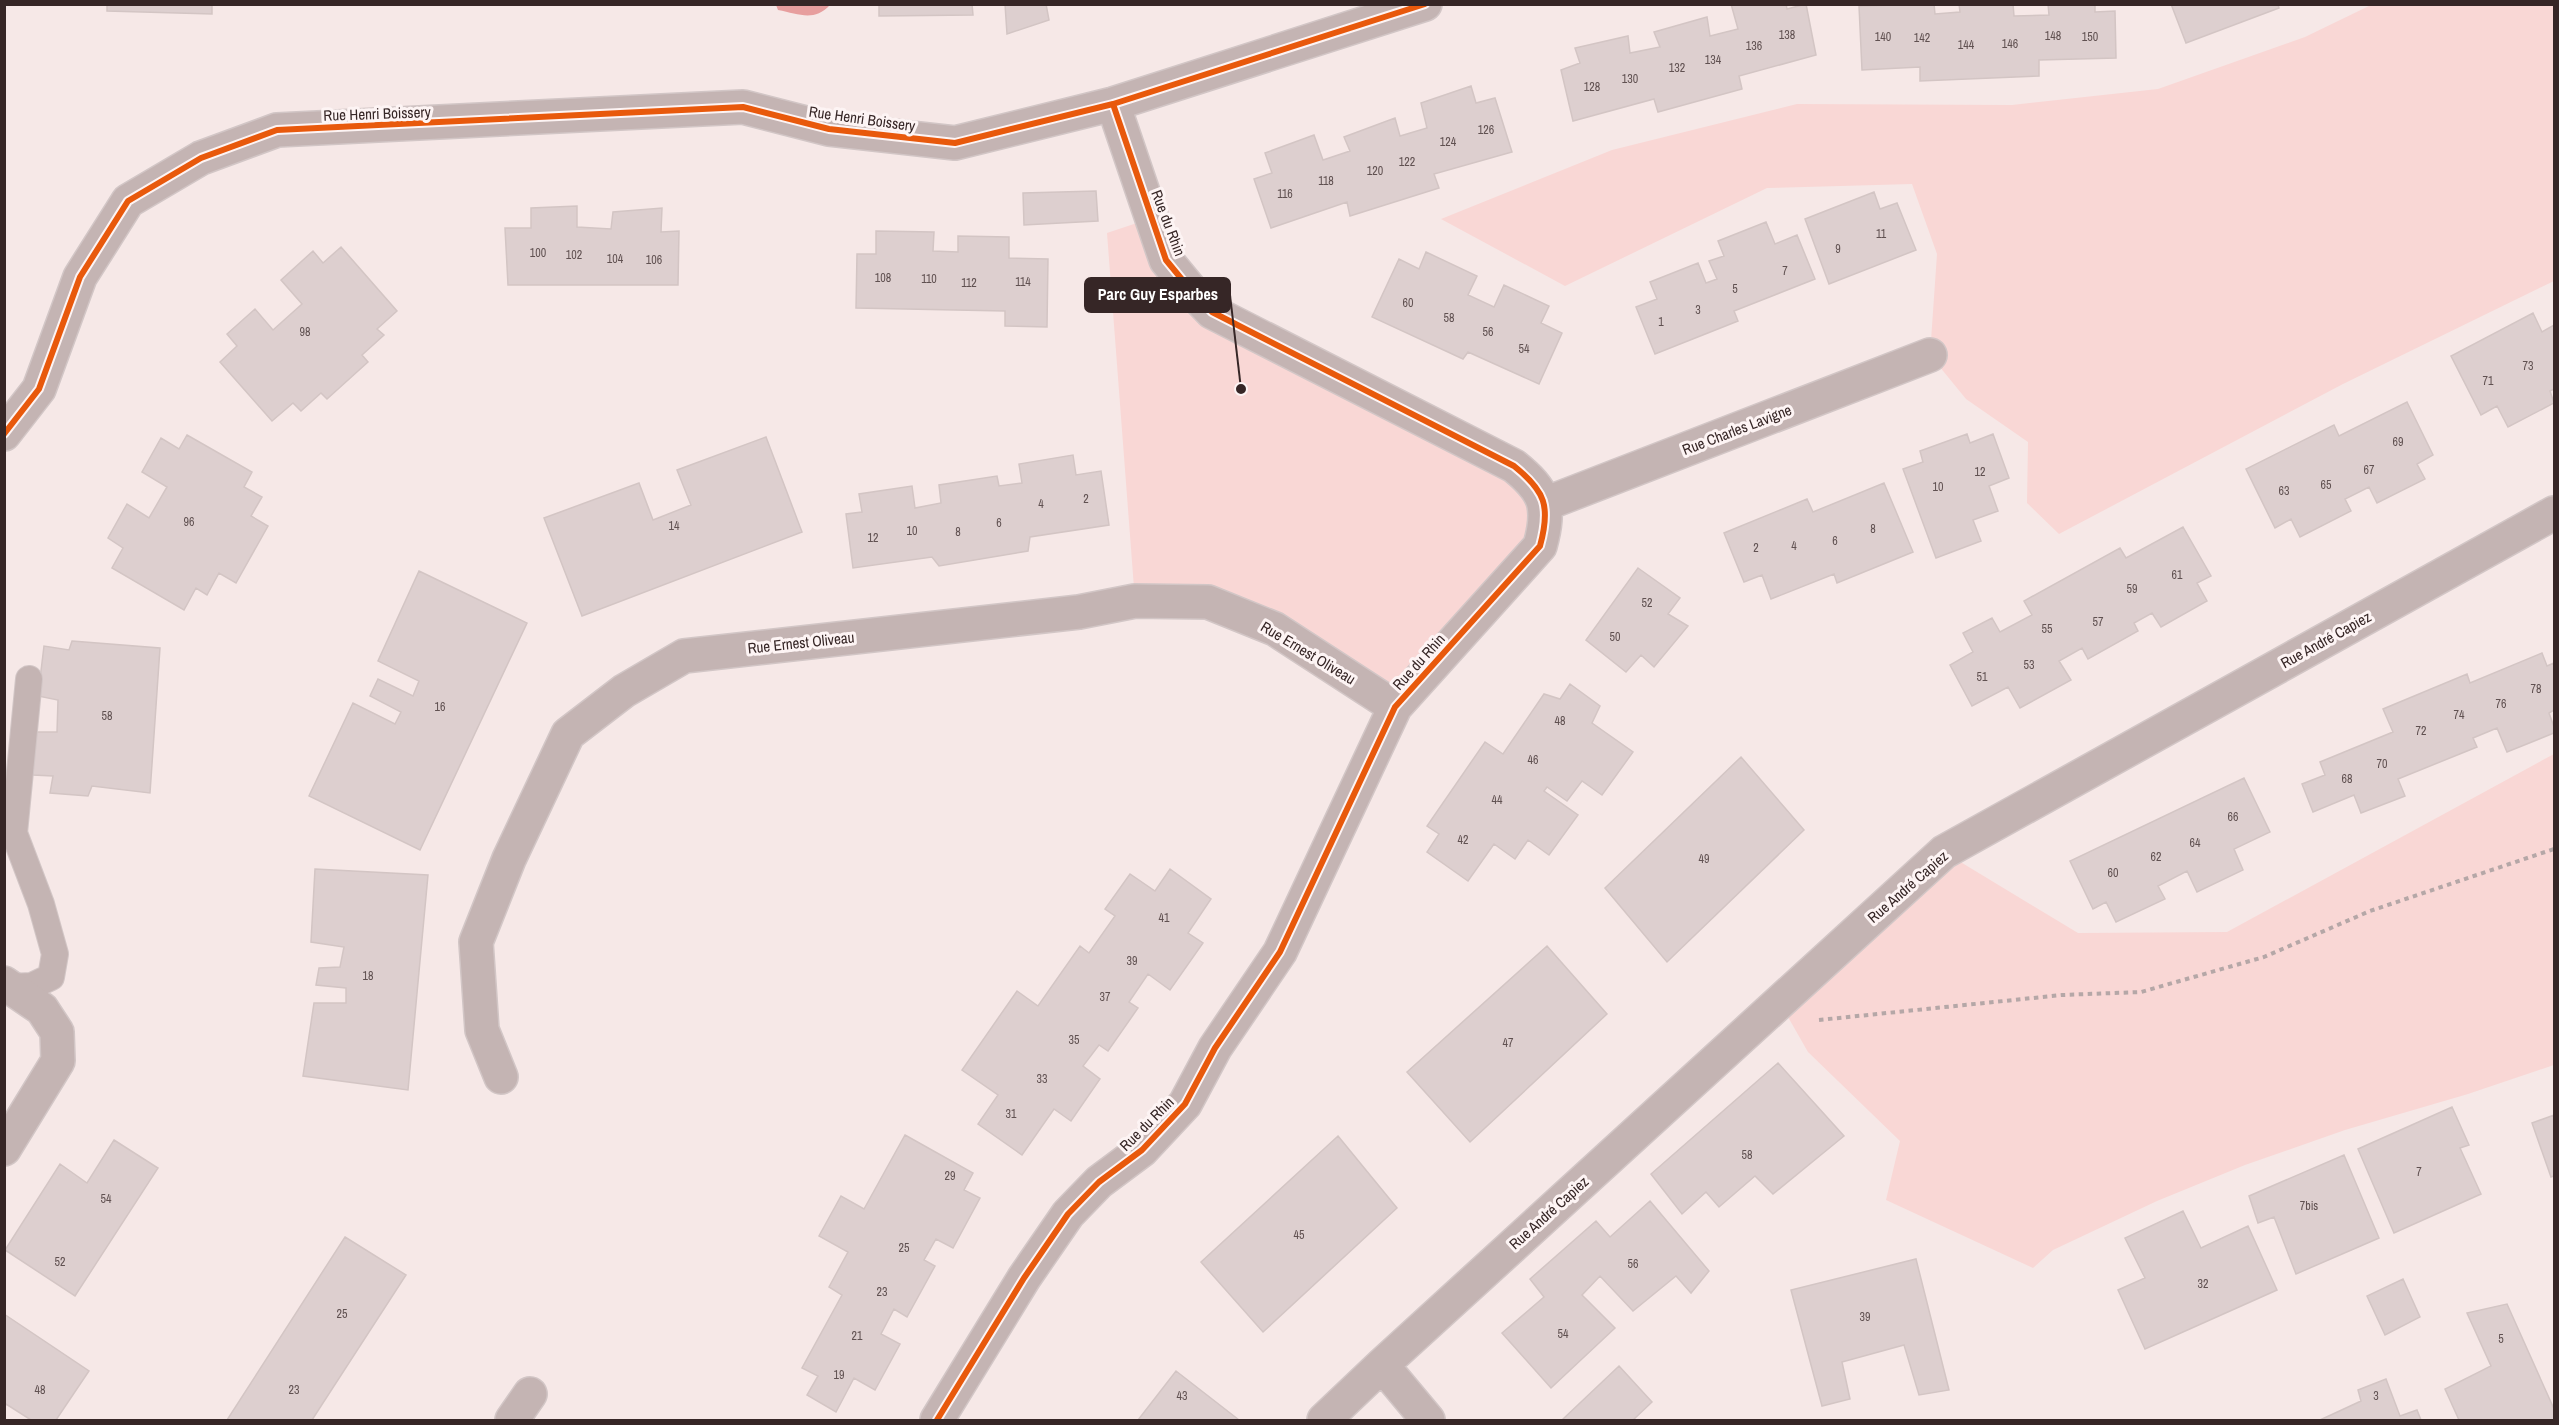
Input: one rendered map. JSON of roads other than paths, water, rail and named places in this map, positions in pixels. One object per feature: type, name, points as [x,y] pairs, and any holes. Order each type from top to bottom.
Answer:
[{"type":"street","name":"Rue Henri Boissery","points":[[4,434],[39,389],[80,277],[128,201],[201,158],[277,130],[743,108],[829,129],[955,143],[1113,104],[1425,4]]},
{"type":"street","name":"Rue du Rhin","points":[[937,1420],[1024,1278],[1068,1214],[1099,1182],[1142,1150],[1185,1104],[1215,1048],[1280,952],[1395,707],[1540,546],[1546,524],[1545,504],[1534,482],[1514,466],[1212,312],[1166,260],[1113,104]]},
{"type":"street","name":"Rue Charles Lavigne","points":[[1545,504],[1930,355]]},
{"type":"street","name":"Rue André Capiez","points":[[1324,1420],[1944,852],[2554,513]]},
{"type":"street","name":"Rue Ernest Oliveau","points":[[501,1077],[482,1030],[476,942],[509,858],[568,734],[624,691],[684,656],[1079,612],[1135,601],[1208,602],[1275,629],[1395,707]]},
{"type":"street","points":[[4,1149],[58,1061],[57,1032],[42,1009],[7,985]]},
{"type":"street","points":[[1382,1365],[1428,1420]]},
{"type":"street","points":[[512,1420],[530,1394]]},
{"type":"lane","points":[[7,985],[32,986],[51,977],[55,954],[41,904],[14,833],[29,679]]},
{"type":"place","name":"Parc Guy Esparbes","points":[[1241,389]]}]
